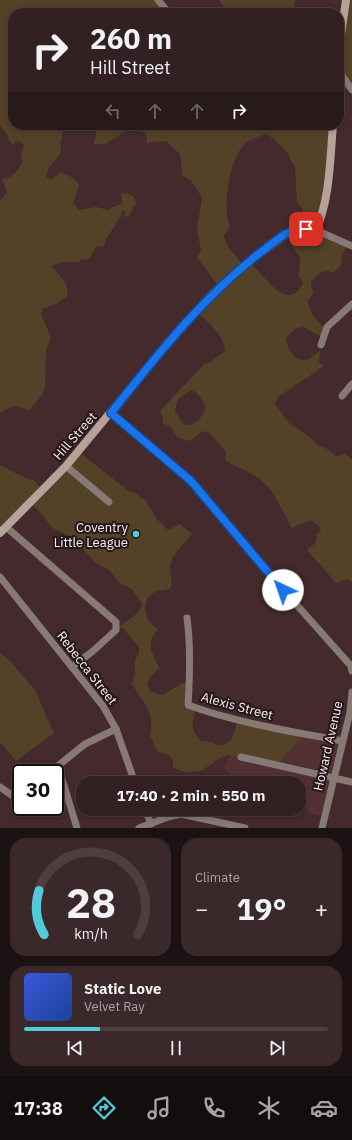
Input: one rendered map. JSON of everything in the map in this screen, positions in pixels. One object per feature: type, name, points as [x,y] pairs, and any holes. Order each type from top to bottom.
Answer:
[{"type":"street","points":[[158,0],[165,8]]},
{"type":"street","points":[[344,14],[346,0]]},
{"type":"street","points":[[344,78],[352,90]]},
{"type":"street","points":[[316,230],[320,220],[324,200],[332,130]]},
{"type":"street","name":"Hill Street","points":[[3,530],[66,466],[184,325],[213,293],[243,266],[292,230],[316,230],[352,246]]},
{"type":"street","points":[[321,345],[328,327],[352,304]]},
{"type":"street","points":[[342,396],[352,384]]},
{"type":"street","points":[[111,413],[191,481],[262,567],[352,666],[352,671]]},
{"type":"street","points":[[66,466],[109,502]]},
{"type":"street","points":[[3,530],[116,622],[116,630],[93,652],[72,667]]},
{"type":"street","name":"Rebecca Street","points":[[0,577],[103,706],[116,729],[133,776]]},
{"type":"street","name":"Alexis Street","points":[[187,618],[190,642],[188,705],[214,714],[247,722],[342,741]]},
{"type":"street","name":"Howard Avenue","points":[[322,828],[342,741],[351,712],[352,692]]},
{"type":"street","points":[[60,764],[85,744],[116,729]]},
{"type":"street","points":[[241,757],[352,782]]},
{"type":"street","points":[[0,786],[12,795]]},
{"type":"street","points":[[64,786],[77,828]]},
{"type":"street","points":[[140,828],[182,814],[245,828]]},
{"type":"street","points":[[148,816],[151,824]]},
{"type":"shaded area","points":[[0,0],[159,0],[166,8],[8,8],[8,130],[62,130],[60,153],[49,168],[47,178],[53,179],[60,172],[75,180],[79,185],[73,203],[79,210],[96,207],[109,210],[112,207],[122,204],[121,194],[127,193],[134,197],[136,203],[129,216],[124,217],[125,211],[122,211],[104,246],[96,247],[89,259],[80,260],[80,262],[62,262],[51,266],[63,280],[68,291],[67,296],[54,305],[43,309],[41,314],[51,337],[46,350],[45,388],[42,395],[29,410],[15,406],[0,413],[0,201],[7,192],[2,179],[12,176],[22,163],[21,155],[24,146],[21,142],[16,141],[13,144],[0,125]]},
{"type":"shaded area","points":[[219,0],[295,0],[294,8],[225,8]]},
{"type":"shaded area","points":[[346,0],[352,0],[352,88],[344,78],[344,21]]},
{"type":"shaded area","points":[[95,130],[128,130],[105,144],[94,144],[96,135]]},
{"type":"shaded area","points":[[137,130],[332,130],[317,228],[347,244],[341,258],[342,264],[333,273],[327,271],[321,273],[311,282],[311,287],[314,292],[308,300],[309,305],[314,316],[326,328],[324,338],[303,327],[295,329],[286,338],[289,349],[298,359],[306,360],[320,351],[319,362],[324,366],[278,397],[275,404],[289,423],[310,437],[317,445],[327,449],[338,457],[345,453],[352,460],[352,582],[347,579],[336,583],[307,550],[316,542],[316,535],[321,531],[319,526],[310,520],[292,528],[275,498],[265,484],[259,478],[225,460],[226,452],[211,434],[203,431],[190,441],[178,438],[171,427],[163,423],[163,417],[160,411],[204,364],[209,363],[225,351],[219,335],[197,312],[219,287],[197,257],[201,250],[197,229],[202,197],[191,181],[182,175],[180,154],[166,141],[150,142],[147,144],[146,133]],"holes":[[[266,133],[290,156],[289,158],[295,167],[297,202],[302,209],[303,228],[289,234],[292,246],[300,257],[299,276],[303,283],[297,292],[290,295],[283,294],[276,289],[249,261],[243,265],[227,245],[224,236],[230,226],[227,207],[228,184],[234,161],[239,152],[246,143]],[[191,390],[197,393],[206,406],[203,413],[196,422],[190,425],[183,424],[175,411],[178,399]]]},
{"type":"shaded area","points":[[79,452],[130,492],[132,491],[146,501],[157,519],[168,530],[180,524],[191,533],[194,533],[179,548],[173,557],[170,567],[172,583],[170,589],[157,591],[151,594],[145,604],[146,615],[149,621],[158,629],[151,640],[152,653],[159,668],[150,677],[147,684],[151,692],[163,695],[182,683],[188,683],[184,707],[195,711],[193,730],[201,741],[213,742],[218,746],[230,741],[234,734],[237,721],[303,735],[281,761],[280,765],[229,755],[220,758],[201,771],[186,772],[173,768],[173,762],[170,756],[166,753],[159,753],[155,747],[150,736],[150,714],[132,684],[135,672],[135,660],[139,653],[139,647],[123,628],[119,627],[139,612],[142,604],[132,589],[120,583],[109,570],[95,562],[84,550],[82,543],[51,527],[43,515],[30,503],[0,534],[0,465],[25,478],[33,480],[43,489]]},
{"type":"shaded area","points":[[0,653],[10,661],[35,690],[54,733],[16,761],[3,745],[0,744]]},
{"type":"shaded area","points":[[303,735],[343,741],[324,817],[308,813],[306,808],[306,776],[232,776],[224,767],[231,755],[281,762]]},
{"type":"place","name":"Coventry Little League","points":[[136,534]]},
{"type":"route","points":[[283,590],[240,541],[191,481],[111,413],[152,362],[213,293],[243,266],[276,241],[292,230],[306,229]]}]
